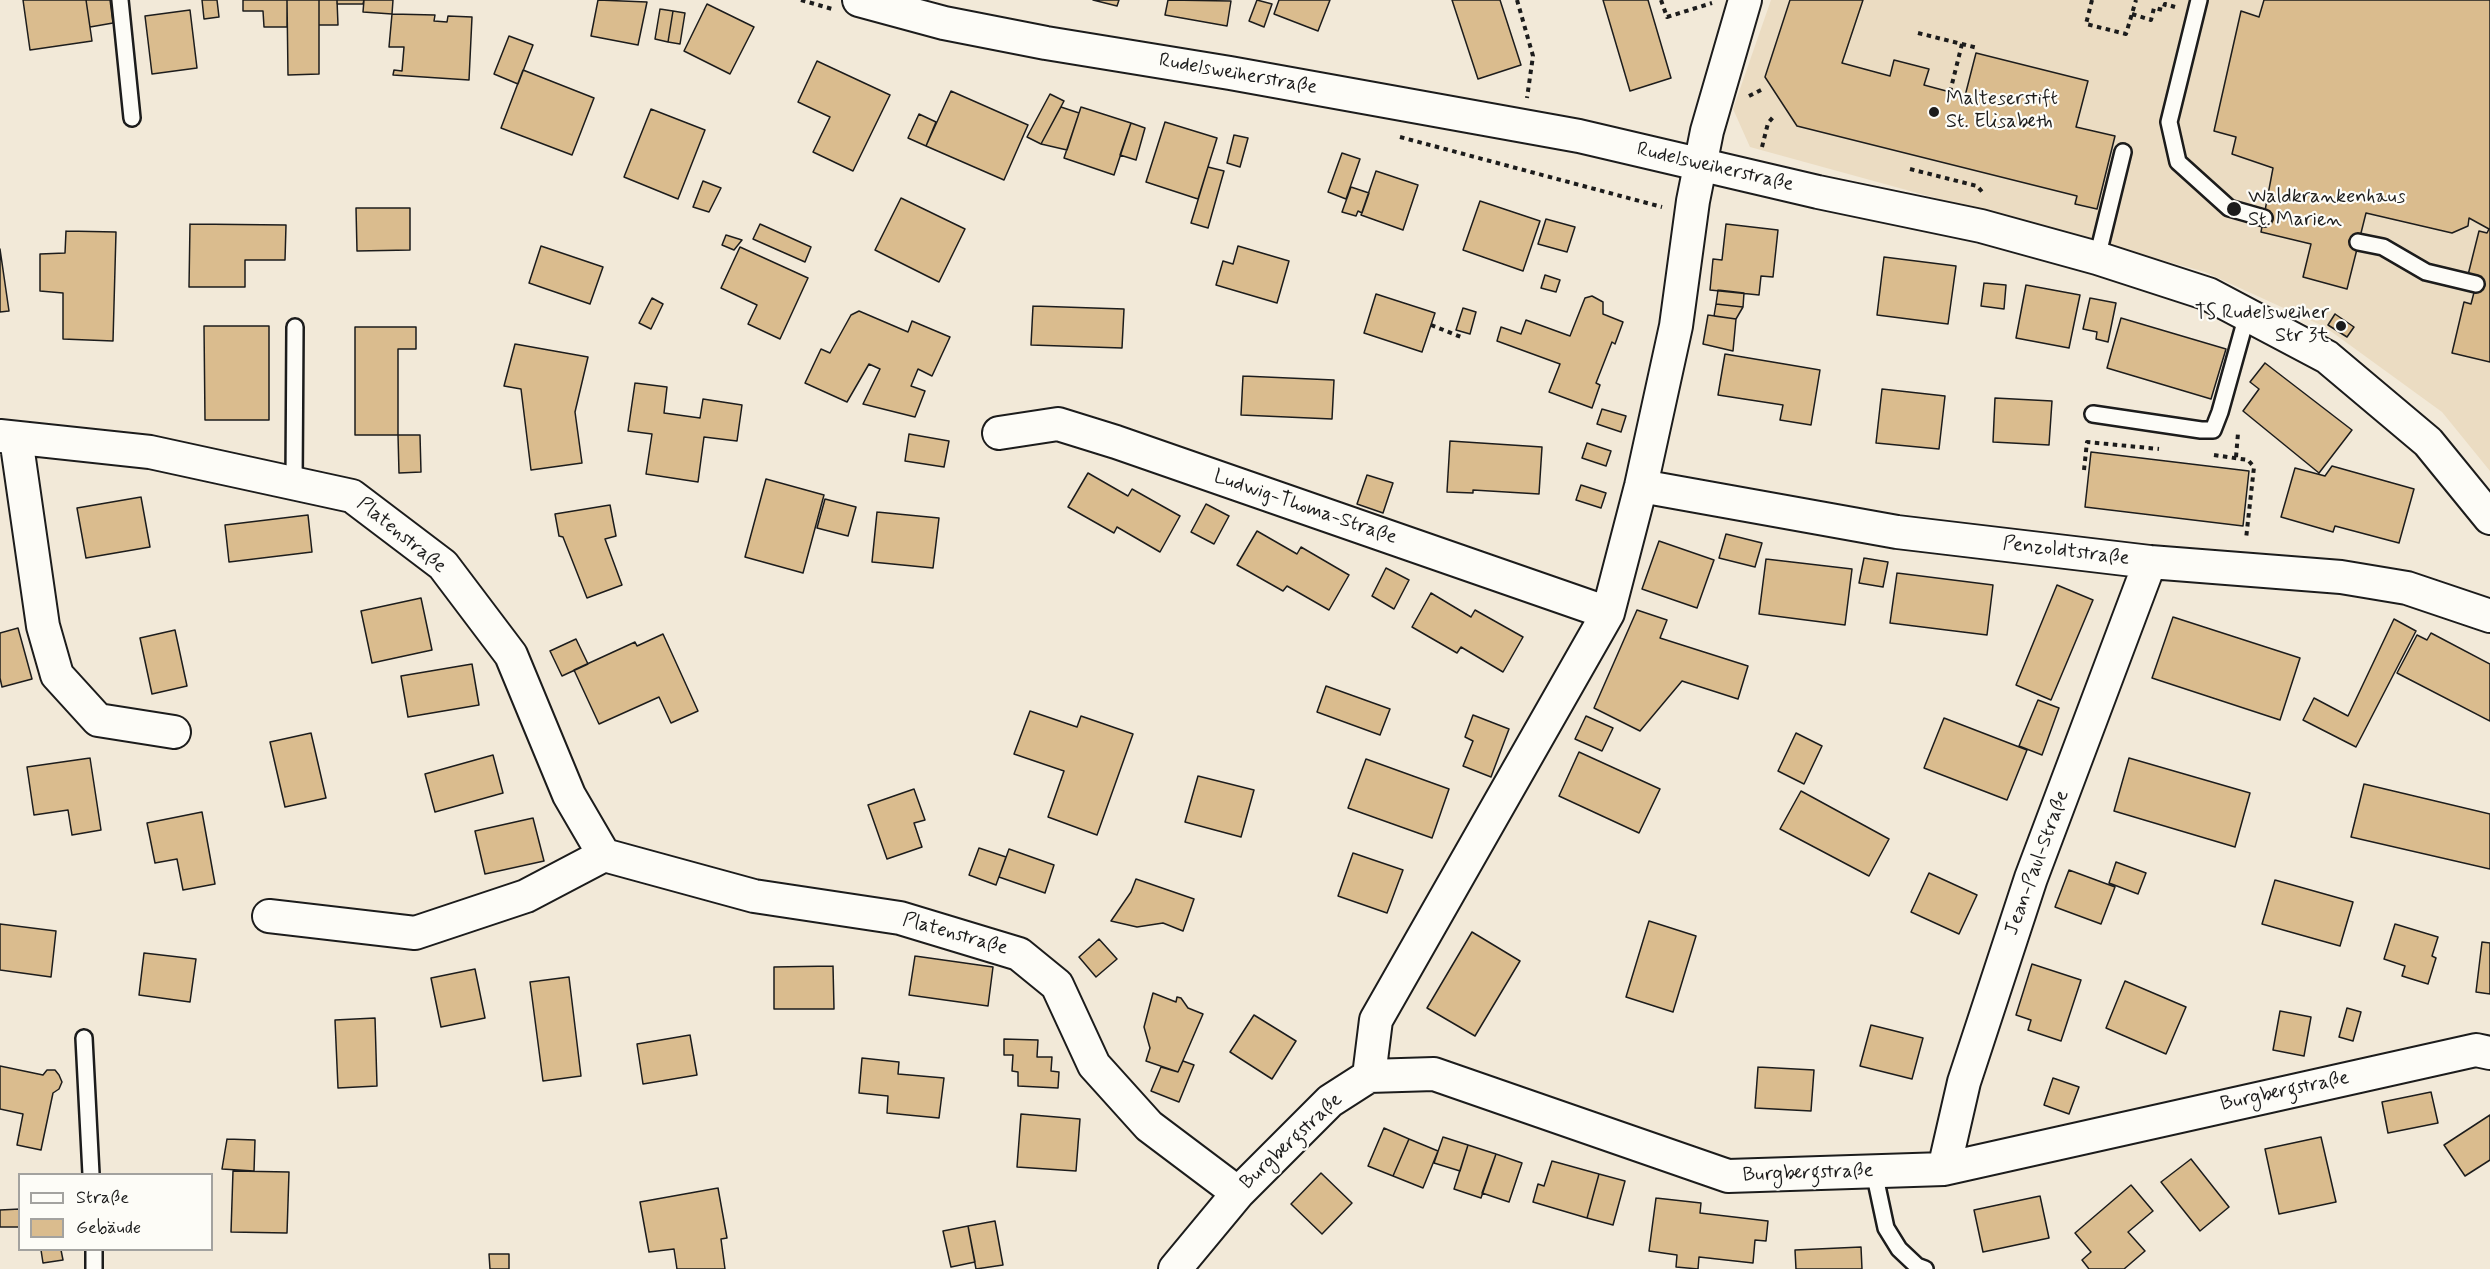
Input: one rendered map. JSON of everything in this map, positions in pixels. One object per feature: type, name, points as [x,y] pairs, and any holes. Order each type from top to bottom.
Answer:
[{"type":"street","name":"Rudelsweiherstraße","points":[[859,0],[945,23],[1046,44],[1230,73],[1522,125],[1818,192],[1981,226],[2097,258],[2208,294],[2327,357],[2428,442],[2490,518]]},
{"type":"street","points":[[1369,1076],[1376,1020],[1608,613],[1641,486],[1676,326],[1707,131],[1744,0]]},
{"type":"street","name":"Ludwig-Thoma-Straße","points":[[999,433],[1058,424],[1608,613]]},
{"type":"street","points":[[8,437],[43,626],[57,675],[98,720],[174,732]]},
{"type":"street","name":"Platenstraße","points":[[8,437],[150,452],[351,496],[443,565],[511,655],[569,795],[604,855],[754,896],[900,918],[1019,954],[1057,985],[1094,1065],[1133,1109],[1149,1126],[1238,1193]]},
{"type":"street","name":"Penzoldtstraße","points":[[1641,486],[1897,532],[2150,562],[2341,578],[2407,588],[2490,616]]},
{"type":"street","name":"Jean-Paul-Straße","points":[[1944,1169],[1964,1082],[2031,878],[2150,562]]},
{"type":"street","points":[[269,916],[415,933],[526,896],[604,855]]},
{"type":"street","name":"Burgbergstraße","points":[[1175,1269],[1238,1193],[1330,1101],[1369,1076],[1434,1074],[1728,1176],[1944,1169],[2476,1050],[2490,1053]]},
{"type":"lane","points":[[120,0],[132,118]]},
{"type":"lane","points":[[2199,0],[2169,123],[2178,162],[2229,208],[2264,218]]},
{"type":"lane","points":[[2097,258],[2123,152]]},
{"type":"lane","points":[[2358,242],[2383,247],[2426,272],[2476,284]]},
{"type":"lane","points":[[2093,414],[2213,430],[2247,315]]},
{"type":"lane","points":[[294,484],[295,327]]},
{"type":"lane","points":[[84,1038],[91,1173]]},
{"type":"lane","points":[[1874,1172],[1886,1228],[1899,1249],[1917,1266],[1925,1269]]},
{"type":"lane","points":[[94,1251],[94,1269]]},
{"type":"path","points":[[1517,0],[1533,56],[1522,125]]},
{"type":"path","points":[[1661,0],[1667,17],[1721,0]]},
{"type":"path","points":[[2092,0],[2086,24],[2126,34],[2136,0]]},
{"type":"path","points":[[2132,14],[2151,20],[2154,8],[2163,10],[2165,4],[2176,7],[2178,0]]},
{"type":"path","points":[[1918,33],[1978,48]]},
{"type":"path","points":[[1950,92],[1962,44]]},
{"type":"path","points":[[1431,325],[1461,336]]},
{"type":"path","points":[[2084,470],[2087,442],[2167,450]]},
{"type":"path","points":[[2213,454],[2248,460],[2254,467],[2245,546],[2245,569]]},
{"type":"shaded area","name":"Waldkrankenhaus St. Marien","points":[[1771,0],[2490,0],[2490,471],[2442,412],[2325,327],[2205,272],[1750,147],[1733,109]]},
{"type":"building","points":[[23,0],[86,0],[92,41],[30,50]]},
{"type":"building","points":[[86,0],[110,0],[113,23],[90,27]]},
{"type":"building","points":[[202,0],[217,0],[219,17],[204,19]]},
{"type":"building","points":[[243,0],[287,0],[287,27],[264,27],[263,11],[243,11]]},
{"type":"building","points":[[287,0],[319,0],[319,74],[288,75]]},
{"type":"building","points":[[319,0],[337,0],[338,25],[319,25]]},
{"type":"building","points":[[337,0],[364,0],[363,4],[337,4]]},
{"type":"building","points":[[364,0],[393,0],[392,14],[363,12]]},
{"type":"building","points":[[598,0],[647,2],[638,45],[591,36]]},
{"type":"building","points":[[1093,0],[1119,0],[1117,6]]},
{"type":"building","points":[[1168,0],[1231,1],[1227,26],[1165,15]]},
{"type":"building","points":[[1257,0],[1272,4],[1264,27],[1249,21]]},
{"type":"building","points":[[1279,0],[1330,0],[1318,31],[1274,14]]},
{"type":"building","points":[[1452,0],[1500,0],[1521,65],[1478,79]]},
{"type":"building","points":[[1603,0],[1648,0],[1671,78],[1630,91]]},
{"type":"building","name":"Malteserstift St. Elisabeth","points":[[1790,0],[1863,0],[1842,63],[1890,76],[1894,60],[1929,69],[1924,85],[1965,96],[1976,53],[2088,81],[2076,127],[2115,136],[2097,209],[2075,204],[2077,196],[1797,126],[1765,77]]},
{"type":"building","points":[[2264,0],[2490,0],[2490,362],[2452,353],[2464,302],[2471,304],[2478,277],[2468,275],[2479,231],[2487,233],[2489,229],[2469,218],[2468,226],[2452,233],[2366,213],[2347,289],[2303,277],[2311,244],[2261,232],[2273,168],[2232,154],[2236,137],[2214,131],[2241,11],[2259,17]]},
{"type":"building","points":[[707,4],[754,27],[730,74],[684,51]]},
{"type":"building","points":[[660,9],[673,11],[668,42],[655,39]]},
{"type":"building","points":[[190,10],[197,68],[152,74],[145,16]]},
{"type":"building","points":[[673,11],[685,13],[680,44],[668,42]]},
{"type":"building","points":[[392,14],[435,15],[434,21],[447,22],[448,16],[472,17],[469,80],[393,75],[394,70],[402,71],[404,47],[389,47]]},
{"type":"building","points":[[509,36],[533,45],[518,84],[494,74]]},
{"type":"building","points":[[817,61],[890,95],[853,171],[813,152],[830,117],[798,102]]},
{"type":"building","points":[[523,70],[594,98],[572,155],[501,128]]},
{"type":"building","points":[[951,91],[1028,125],[1004,180],[926,146]]},
{"type":"building","points":[[1050,94],[1064,101],[1041,144],[1027,137]]},
{"type":"building","points":[[1061,107],[1079,113],[1067,150],[1041,144]]},
{"type":"building","points":[[1081,107],[1131,123],[1114,175],[1064,158]]},
{"type":"building","points":[[651,109],[705,130],[678,199],[624,177]]},
{"type":"building","points":[[919,114],[936,122],[926,146],[908,138]]},
{"type":"building","points":[[1165,122],[1217,138],[1198,199],[1146,182]]},
{"type":"building","points":[[1131,123],[1145,128],[1136,160],[1120,155]]},
{"type":"building","points":[[1234,135],[1248,138],[1240,167],[1227,163]]},
{"type":"building","points":[[1342,153],[1360,159],[1346,199],[1328,192]]},
{"type":"building","points":[[1208,167],[1224,171],[1208,228],[1191,223]]},
{"type":"building","points":[[1376,171],[1418,185],[1403,230],[1361,215]]},
{"type":"building","points":[[703,181],[721,188],[709,212],[693,207]]},
{"type":"building","points":[[1351,187],[1369,193],[1362,213],[1358,211],[1356,216],[1342,212]]},
{"type":"building","points":[[901,198],[965,229],[939,282],[875,250]]},
{"type":"building","points":[[1480,201],[1540,221],[1523,271],[1463,250]]},
{"type":"building","points":[[356,208],[410,208],[410,250],[357,251]]},
{"type":"building","points":[[1546,219],[1575,227],[1567,252],[1538,244]]},
{"type":"building","points":[[190,224],[286,225],[285,260],[245,260],[245,287],[189,287]]},
{"type":"building","points":[[760,224],[811,247],[805,262],[753,239]]},
{"type":"building","points":[[1726,224],[1778,230],[1773,277],[1761,276],[1759,295],[1710,290],[1713,259],[1722,260]]},
{"type":"building","points":[[66,231],[116,232],[113,341],[63,339],[63,293],[40,291],[40,254],[65,253]]},
{"type":"building","points":[[726,235],[742,240],[734,250],[722,245]]},
{"type":"building","points":[[541,246],[603,267],[590,304],[529,283]]},
{"type":"building","points":[[1238,246],[1289,261],[1277,303],[1216,285],[1223,261],[1233,264]]},
{"type":"building","points":[[740,247],[808,278],[780,339],[748,324],[757,305],[721,288]]},
{"type":"building","points":[[0,249],[9,311],[0,312]]},
{"type":"building","points":[[1884,257],[1956,266],[1948,324],[1877,315]]},
{"type":"building","points":[[1545,275],[1560,280],[1556,292],[1541,288]]},
{"type":"building","points":[[1984,283],[2006,285],[2004,309],[1981,306]]},
{"type":"building","points":[[2026,285],[2080,295],[2069,348],[2016,338]]},
{"type":"building","points":[[1718,290],[1744,293],[1743,307],[1716,304]]},
{"type":"building","points":[[1376,294],[1435,313],[1422,352],[1364,333]]},
{"type":"building","points":[[1592,296],[1603,302],[1603,314],[1623,322],[1615,344],[1612,342],[1596,383],[1600,385],[1592,408],[1549,392],[1560,364],[1497,341],[1501,327],[1521,334],[1526,320],[1570,336],[1585,298]]},
{"type":"building","points":[[652,298],[663,304],[651,329],[639,323]]},
{"type":"building","points":[[2090,298],[2116,303],[2108,342],[2096,339],[2097,332],[2083,329]]},
{"type":"building","points":[[1716,304],[1743,307],[1736,319],[1714,316]]},
{"type":"building","points":[[1033,306],[1124,309],[1122,348],[1031,345]]},
{"type":"building","points":[[1463,308],[1476,312],[1470,334],[1456,330]]},
{"type":"building","points":[[859,311],[908,332],[912,321],[950,337],[932,376],[918,369],[911,386],[925,391],[915,417],[863,404],[880,369],[869,364],[847,402],[805,383],[821,349],[830,353],[851,315]]},
{"type":"building","name":"TS Rudelsweiher Str 3t","points":[[2335,314],[2354,327],[2347,337],[2328,325]]},
{"type":"building","points":[[1708,315],[1736,319],[1733,351],[1703,344]]},
{"type":"building","points":[[2121,318],[2226,349],[2211,399],[2107,368]]},
{"type":"building","points":[[204,326],[269,326],[269,420],[205,420]]},
{"type":"building","points":[[355,327],[416,327],[416,349],[398,349],[398,435],[355,435]]},
{"type":"building","points":[[515,344],[588,357],[575,412],[582,463],[531,470],[521,389],[504,386]]},
{"type":"building","points":[[1725,354],[1820,370],[1811,425],[1780,420],[1783,405],[1718,395]]},
{"type":"building","points":[[2265,363],[2352,430],[2319,473],[2243,411],[2259,389],[2250,382]]},
{"type":"building","points":[[1243,376],[1334,380],[1332,419],[1241,415]]},
{"type":"building","points":[[635,383],[667,387],[664,413],[700,418],[703,399],[742,405],[737,441],[704,437],[698,482],[646,474],[652,434],[628,431]]},
{"type":"building","points":[[1882,389],[1945,396],[1939,449],[1876,443]]},
{"type":"building","points":[[1995,398],[2052,401],[2049,445],[1993,442]]},
{"type":"building","points":[[1602,409],[1626,416],[1621,432],[1597,424]]},
{"type":"building","points":[[909,434],[949,441],[944,467],[905,461]]},
{"type":"building","points":[[398,435],[420,435],[421,472],[399,473]]},
{"type":"building","points":[[1450,441],[1542,447],[1539,494],[1473,490],[1473,493],[1447,492]]},
{"type":"building","points":[[1587,443],[1611,451],[1606,466],[1582,458]]},
{"type":"building","points":[[2091,452],[2249,471],[2243,526],[2085,507]]},
{"type":"building","points":[[2332,466],[2414,489],[2399,543],[2335,526],[2333,532],[2281,517],[2295,468],[2325,476]]},
{"type":"building","points":[[1088,473],[1128,496],[1132,489],[1180,516],[1160,552],[1117,527],[1114,533],[1068,507]]},
{"type":"building","points":[[1367,475],[1393,483],[1383,513],[1357,504]]},
{"type":"building","points":[[766,479],[824,495],[803,573],[745,557]]},
{"type":"building","points":[[1581,485],[1606,493],[1601,508],[1576,500]]},
{"type":"building","points":[[141,497],[150,547],[86,558],[77,508]]},
{"type":"building","points":[[825,499],[856,507],[848,536],[817,528]]},
{"type":"building","points":[[1206,504],[1229,516],[1214,544],[1191,532]]},
{"type":"building","points":[[610,505],[616,536],[605,539],[622,585],[587,598],[563,537],[559,536],[555,514]]},
{"type":"building","points":[[877,512],[939,518],[933,568],[872,562]]},
{"type":"building","points":[[308,515],[312,552],[229,562],[225,525]]},
{"type":"building","points":[[1257,531],[1297,554],[1301,547],[1349,575],[1329,610],[1287,586],[1283,591],[1237,565]]},
{"type":"building","points":[[1726,534],[1762,543],[1755,567],[1719,558]]},
{"type":"building","points":[[1659,541],[1714,560],[1697,608],[1642,589]]},
{"type":"building","points":[[1864,558],[1888,562],[1883,587],[1859,583]]},
{"type":"building","points":[[1766,559],[1852,569],[1845,625],[1759,614]]},
{"type":"building","points":[[1386,568],[1409,580],[1394,609],[1372,596]]},
{"type":"building","points":[[1897,573],[1993,585],[1987,635],[1890,623]]},
{"type":"building","points":[[2057,585],[2093,600],[2051,700],[2016,685]]},
{"type":"building","points":[[1431,593],[1471,617],[1475,610],[1523,637],[1503,672],[1461,647],[1457,653],[1412,627]]},
{"type":"building","points":[[421,598],[432,650],[372,663],[361,611]]},
{"type":"building","points":[[1637,610],[1667,620],[1660,638],[1748,666],[1738,699],[1682,681],[1640,731],[1594,708]]},
{"type":"building","points":[[2173,617],[2300,658],[2280,720],[2152,678]]},
{"type":"building","points":[[2394,619],[2416,631],[2356,747],[2303,720],[2314,698],[2348,716]]},
{"type":"building","points":[[18,628],[32,679],[2,687],[0,633]]},
{"type":"building","points":[[175,630],[187,686],[152,694],[140,638]]},
{"type":"building","points":[[2431,633],[2490,664],[2490,721],[2397,673],[2417,635],[2427,640]]},
{"type":"building","points":[[663,634],[698,711],[671,723],[659,697],[599,724],[574,670],[635,642],[637,646]]},
{"type":"building","points":[[576,639],[588,664],[562,676],[550,651]]},
{"type":"building","points":[[472,664],[479,705],[408,717],[401,676]]},
{"type":"building","points":[[1326,686],[1390,709],[1380,735],[1317,712]]},
{"type":"building","points":[[2038,700],[2059,708],[2042,755],[2019,746]]},
{"type":"building","points":[[1030,711],[1077,727],[1081,716],[1133,734],[1097,835],[1048,817],[1064,771],[1014,754]]},
{"type":"building","points":[[1473,715],[1509,729],[1491,777],[1463,766],[1473,741],[1465,737]]},
{"type":"building","points":[[1586,716],[1613,728],[1602,751],[1575,739]]},
{"type":"building","points":[[1944,718],[2027,750],[2007,800],[1924,768]]},
{"type":"building","points":[[311,733],[326,798],[285,807],[270,742]]},
{"type":"building","points":[[1796,733],[1822,746],[1804,784],[1778,771]]},
{"type":"building","points":[[1579,752],[1660,789],[1639,833],[1559,796]]},
{"type":"building","points":[[493,755],[503,793],[435,812],[425,774]]},
{"type":"building","points":[[90,758],[101,830],[72,835],[68,810],[34,815],[27,767]]},
{"type":"building","points":[[2129,758],[2250,793],[2235,847],[2114,811]]},
{"type":"building","points":[[1366,759],[1449,789],[1432,838],[1348,808]]},
{"type":"building","points":[[1198,776],[1254,790],[1241,837],[1185,822]]},
{"type":"building","points":[[2364,784],[2490,814],[2490,869],[2351,837]]},
{"type":"building","points":[[914,789],[925,820],[914,823],[922,847],[887,859],[868,805]]},
{"type":"building","points":[[1801,791],[1889,839],[1869,876],[1780,829]]},
{"type":"building","points":[[202,812],[215,884],[183,890],[177,859],[155,863],[147,823]]},
{"type":"building","points":[[533,818],[544,861],[485,874],[475,831]]},
{"type":"building","points":[[979,848],[1006,857],[996,885],[969,875]]},
{"type":"building","points":[[1009,849],[1054,865],[1045,893],[999,877]]},
{"type":"building","points":[[1353,853],[1403,870],[1387,913],[1338,896]]},
{"type":"building","points":[[2116,862],[2146,873],[2138,894],[2109,883]]},
{"type":"building","points":[[2069,870],[2115,887],[2101,924],[2055,907]]},
{"type":"building","points":[[1929,873],[1977,895],[1959,934],[1911,912]]},
{"type":"building","points":[[1136,879],[1194,899],[1183,931],[1163,923],[1137,927],[1111,921],[1131,892]]},
{"type":"building","points":[[2275,880],[2353,902],[2340,946],[2262,924]]},
{"type":"building","points":[[1649,921],[1696,936],[1673,1012],[1626,997]]},
{"type":"building","points":[[0,924],[56,931],[51,977],[0,970]]},
{"type":"building","points":[[2395,924],[2438,937],[2432,956],[2436,958],[2428,984],[2402,976],[2405,966],[2384,959]]},
{"type":"building","points":[[1472,932],[1520,961],[1475,1036],[1427,1008]]},
{"type":"building","points":[[1099,939],[1117,959],[1096,977],[1079,957]]},
{"type":"building","points":[[2482,942],[2490,943],[2490,994],[2476,992]]},
{"type":"building","points":[[144,953],[196,959],[190,1002],[139,995]]},
{"type":"building","points":[[915,956],[993,967],[988,1006],[909,995]]},
{"type":"building","points":[[2032,964],[2081,980],[2061,1041],[2028,1030],[2031,1020],[2016,1015]]},
{"type":"building","points":[[833,966],[834,1009],[774,1009],[774,967]]},
{"type":"building","points":[[475,969],[485,1018],[441,1027],[431,978]]},
{"type":"building","points":[[569,977],[581,1076],[543,1081],[530,982]]},
{"type":"building","points":[[2125,981],[2186,1007],[2166,1054],[2106,1028]]},
{"type":"building","points":[[1153,993],[1176,1002],[1177,997],[1181,998],[1188,1008],[1203,1014],[1178,1072],[1146,1061],[1150,1048],[1144,1027]]},
{"type":"building","points":[[2347,1008],[2361,1012],[2353,1041],[2339,1037]]},
{"type":"building","points":[[2280,1011],[2311,1017],[2304,1056],[2273,1050]]},
{"type":"building","points":[[1254,1015],[1296,1041],[1272,1079],[1230,1052]]},
{"type":"building","points":[[375,1018],[377,1086],[338,1088],[335,1020]]},
{"type":"building","points":[[1871,1025],[1923,1038],[1912,1079],[1860,1066]]},
{"type":"building","points":[[690,1035],[697,1075],[643,1084],[637,1044]]},
{"type":"building","points":[[1004,1039],[1038,1040],[1037,1057],[1052,1057],[1051,1071],[1059,1072],[1058,1088],[1018,1086],[1018,1072],[1012,1071],[1013,1055],[1004,1055]]},
{"type":"building","points":[[862,1058],[899,1062],[898,1074],[944,1078],[939,1118],[887,1113],[888,1096],[859,1093]]},
{"type":"building","points":[[1183,1061],[1194,1065],[1179,1102],[1151,1091],[1161,1067],[1178,1072]]},
{"type":"building","points":[[0,1066],[43,1075],[47,1070],[55,1070],[59,1075],[62,1082],[59,1089],[53,1093],[41,1150],[17,1145],[23,1114],[0,1109]]},
{"type":"building","points":[[1758,1067],[1814,1070],[1811,1111],[1755,1108]]},
{"type":"building","points":[[2053,1078],[2079,1087],[2069,1114],[2044,1105]]},
{"type":"building","points":[[2431,1092],[2438,1123],[2388,1133],[2382,1102]]},
{"type":"building","points":[[1021,1114],[1080,1119],[1076,1171],[1017,1167]]},
{"type":"building","points":[[2490,1115],[2490,1160],[2465,1176],[2444,1145]]},
{"type":"building","points":[[1384,1128],[1409,1139],[1393,1176],[1368,1166]]},
{"type":"building","points":[[1443,1137],[1468,1145],[1460,1171],[1434,1163]]},
{"type":"building","points":[[2321,1137],[2336,1202],[2279,1214],[2265,1149]]},
{"type":"building","points":[[227,1139],[255,1140],[254,1171],[222,1169]]},
{"type":"building","points":[[1409,1139],[1438,1151],[1423,1188],[1393,1176]]},
{"type":"building","points":[[1468,1145],[1496,1154],[1481,1198],[1454,1189]]},
{"type":"building","points":[[1496,1154],[1522,1163],[1509,1202],[1482,1193]]},
{"type":"building","points":[[2191,1159],[2229,1207],[2200,1231],[2161,1182]]},
{"type":"building","points":[[1552,1161],[1599,1174],[1587,1218],[1533,1202],[1538,1184],[1544,1186]]},
{"type":"building","points":[[233,1171],[289,1172],[287,1233],[231,1232]]},
{"type":"building","points":[[1321,1173],[1352,1203],[1322,1234],[1291,1204]]},
{"type":"building","points":[[1599,1174],[1625,1181],[1613,1225],[1587,1218]]},
{"type":"building","points":[[2131,1185],[2153,1211],[2128,1232],[2145,1251],[2124,1269],[2089,1269],[2082,1260],[2091,1252],[2075,1233]]},
{"type":"building","points":[[718,1188],[727,1238],[721,1239],[725,1269],[677,1269],[674,1249],[649,1252],[640,1202]]},
{"type":"building","points":[[2040,1196],[2049,1238],[1983,1252],[1974,1210]]},
{"type":"building","points":[[1656,1198],[1701,1203],[1700,1213],[1768,1221],[1766,1241],[1755,1240],[1753,1263],[1699,1257],[1698,1269],[1676,1267],[1677,1255],[1649,1251]]},
{"type":"building","points":[[18,1209],[18,1227],[0,1227],[0,1210]]},
{"type":"building","points":[[995,1221],[1003,1265],[976,1269],[968,1226]]},
{"type":"building","points":[[968,1226],[975,1262],[951,1267],[943,1231]]},
{"type":"building","points":[[1861,1247],[1862,1269],[1796,1269],[1795,1250]]},
{"type":"building","points":[[41,1251],[61,1251],[63,1260],[43,1263]]},
{"type":"building","points":[[489,1254],[509,1254],[509,1269],[490,1269]]},
{"type":"place","name":"Malteserstift St. Elisabeth","points":[[1934,112]]},
{"type":"place","name":"Waldkrankenhaus St. Marien","points":[[2234,209]]},
{"type":"place","name":"TS Rudelsweiher Str 3t","points":[[2341,326]]}]
